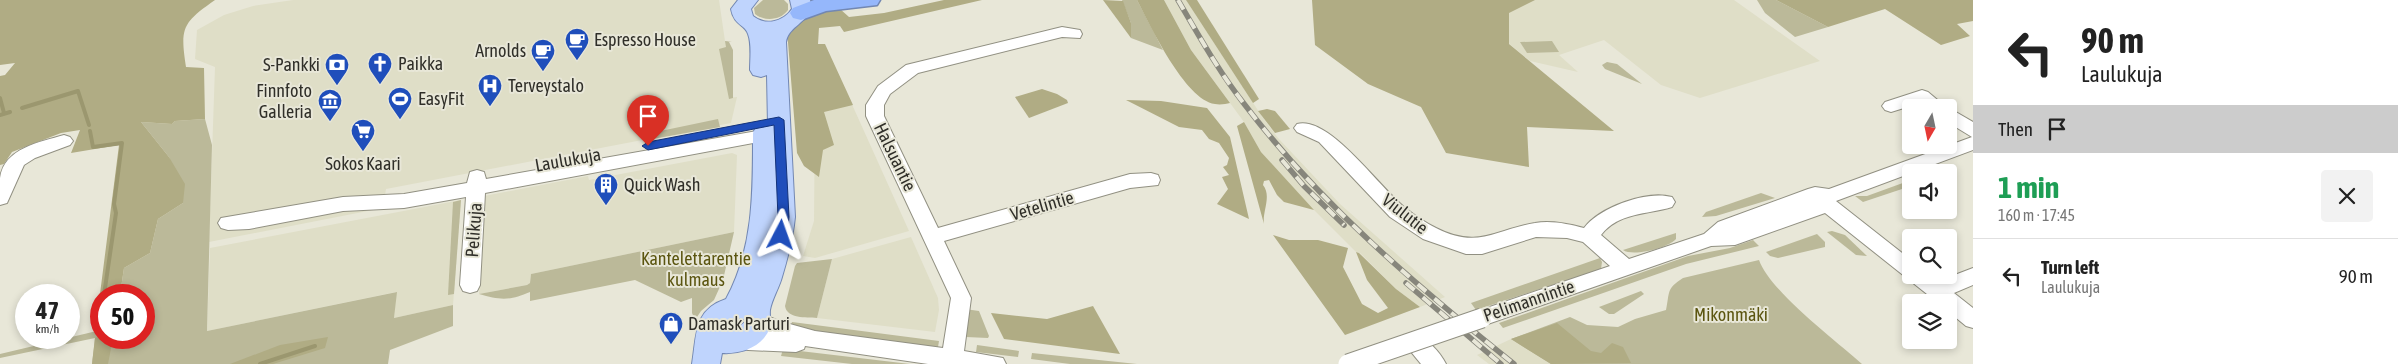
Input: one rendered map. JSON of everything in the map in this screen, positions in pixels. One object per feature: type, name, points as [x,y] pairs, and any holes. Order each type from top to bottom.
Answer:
[{"type":"highway","points":[[801,6],[808,9],[869,0]]},
{"type":"main road","points":[[748,0],[743,5],[741,14],[745,21],[754,26],[768,28],[783,26],[794,20],[801,6]]},
{"type":"main road","points":[[706,364],[738,332],[765,290],[781,235],[783,217],[772,128],[760,39],[754,26]]},
{"type":"main road","points":[[772,128],[776,38],[783,26]]},
{"type":"street","name":"Halsuantie","points":[[952,359],[961,298],[875,116],[874,111],[878,99],[884,90],[912,69],[920,66],[1062,32],[1074,34]]},
{"type":"street","points":[[1913,99],[1922,96],[1926,99]]},
{"type":"street","points":[[1891,106],[1902,102]]},
{"type":"street","points":[[1958,120],[1973,130]]},
{"type":"street","name":"Laulukuja","points":[[228,224],[249,222],[342,204],[390,202],[477,182],[772,128]]},
{"type":"street","name":"Viulutie","points":[[1303,128],[1324,138],[1397,212],[1415,226],[1449,242],[1466,246],[1482,246],[1536,230],[1567,231],[1589,236],[1626,268]]},
{"type":"street","points":[[0,198],[16,161],[28,153],[64,141]]},
{"type":"street","name":"Pelimannintie","points":[[1348,364],[1710,239],[1735,238],[1824,198],[1973,143]]},
{"type":"street","name":"Vetelintie","points":[[933,237],[1130,181],[1151,180]]},
{"type":"street","name":"Pelikuja","points":[[470,285],[477,182]]},
{"type":"street","points":[[1824,198],[1902,252]]},
{"type":"street","points":[[1824,198],[1902,263]]},
{"type":"street","points":[[1589,236],[1606,216],[1640,204],[1665,202]]},
{"type":"street","points":[[1957,280],[1973,276]]},
{"type":"street","points":[[1939,284],[1973,306]]},
{"type":"street","points":[[1939,284],[1973,320]]},
{"type":"street","points":[[738,332],[781,343],[814,340],[995,364]]},
{"type":"street","points":[[1414,342],[1435,364]]},
{"type":"shaded area","points":[[0,0],[215,0],[190,21],[186,27],[183,43],[186,67],[204,68],[205,119],[175,121],[172,124],[141,122],[169,157],[185,184],[183,203],[158,219],[150,253],[124,268],[122,284],[101,284],[119,145],[71,153],[80,130],[61,133],[12,152],[4,164],[0,165],[0,76],[5,75],[15,63],[0,65]]},
{"type":"shaded area","points":[[293,0],[719,0],[725,41],[728,41],[729,98],[737,97],[731,123],[386,189],[383,208],[209,242],[215,67],[195,59],[197,30],[224,15],[253,6]]},
{"type":"shaded area","points":[[944,0],[982,0],[844,32],[840,26],[819,28],[818,44],[825,44],[853,105],[824,112],[834,145],[823,150],[819,177],[804,166],[797,153],[787,30],[813,13],[840,9],[849,17],[884,13]]},
{"type":"shaded area","points":[[1103,0],[1123,1],[1131,23],[1131,38]]},
{"type":"shaded area","points":[[1137,0],[1164,0],[1191,50],[1230,103],[1215,104],[1192,90],[1159,43]]},
{"type":"shaded area","points":[[1164,0],[1186,0],[1278,138],[1340,204],[1445,297],[1420,307],[1396,289],[1305,201],[1261,152],[1244,122],[1191,50]]},
{"type":"shaded area","points":[[1186,0],[1197,0],[1259,99],[1253,103]]},
{"type":"shaded area","points":[[1312,0],[1535,0],[1509,13],[1509,44],[1614,131],[1527,127],[1529,167],[1446,153],[1421,107],[1368,84],[1315,45]]},
{"type":"shaded area","points":[[1457,0],[1734,0],[1820,61],[1700,98],[1661,85],[1604,40],[1559,55],[1578,72],[1530,61]]},
{"type":"shaded area","points":[[1776,0],[1973,0],[1973,21],[1957,24],[1970,36],[1941,45],[1885,9],[1828,27]]},
{"type":"shaded area","points":[[1042,89],[1057,94],[1067,100],[1068,103],[1029,118],[1015,97]]},
{"type":"shaded area","points":[[850,100],[909,231],[815,258],[803,256],[814,221],[815,108]]},
{"type":"shaded area","points":[[1126,100],[1161,101],[1207,108],[1230,137],[1249,219],[1217,204],[1228,189],[1222,177],[1229,175],[1223,167],[1227,165],[1229,158],[1219,143],[1209,139],[1202,130],[1179,127]]},
{"type":"shaded area","points":[[1267,109],[1275,111],[1290,129],[1275,133],[1258,111]]},
{"type":"shaded area","points":[[1244,122],[1261,152],[1314,210],[1284,202],[1277,195],[1269,180],[1264,181],[1263,185],[1266,189],[1267,199],[1264,224],[1237,126]]},
{"type":"shaded area","points":[[732,153],[737,155],[734,232],[531,274],[530,283],[527,285],[479,294],[484,196],[588,176],[589,180]]},
{"type":"shaded area","points":[[461,200],[453,305],[394,318],[396,292],[207,331],[210,248]]},
{"type":"shaded area","points":[[1273,235],[1289,240],[1318,240],[1348,248],[1343,267],[1362,304],[1378,313],[1388,308],[1367,280],[1356,252],[1396,289],[1420,307],[1345,335]]},
{"type":"shaded area","points":[[911,237],[938,298],[939,310],[935,332],[817,318],[832,259]]},
{"type":"shaded area","points":[[1093,306],[1120,354],[1004,339],[991,313],[1047,319]]},
{"type":"shaded area","points":[[1557,323],[1591,351],[1601,353],[1612,343],[1623,347],[1631,363],[1551,364],[1511,339]]},
{"type":"shaded area","points":[[328,337],[325,348],[273,364],[230,364],[280,345]]},
{"type":"shaded area","points":[[1511,339],[1551,364],[1489,364],[1477,355]]},
{"type":"shaded area","points":[[94,349],[111,349],[108,364],[92,364]]},
{"type":"green space","points":[[763,0],[784,0],[788,4],[788,10],[781,16],[773,19],[759,17],[755,14],[754,8]]},
{"type":"green space","points":[[1122,0],[1137,0],[1163,50],[1131,38],[1131,23]]},
{"type":"green space","points":[[1757,0],[1776,0],[1828,27],[1795,37],[1765,13]]},
{"type":"green space","points":[[725,41],[732,42],[729,42],[733,50],[733,98],[729,99],[719,49],[726,47]]},
{"type":"green space","points":[[1552,41],[1559,52],[1527,53],[1520,42]]},
{"type":"green space","points":[[1607,62],[1617,64],[1642,84],[1605,69],[1602,65]]},
{"type":"green space","points":[[205,119],[212,145],[207,331],[397,292],[394,318],[453,305],[453,326],[390,350],[388,364],[92,364],[94,349],[155,349],[155,284],[122,284],[124,268],[150,253],[158,219],[183,203],[169,157],[141,122],[172,124],[175,121]]},
{"type":"green space","points":[[718,119],[720,127],[647,140],[639,132],[651,133]]},
{"type":"green space","points":[[1902,183],[1902,189],[1863,202],[1855,196],[1867,196]]},
{"type":"green space","points":[[1761,193],[1775,198],[1716,216],[1702,217],[1706,212]]},
{"type":"green space","points":[[461,200],[454,294],[448,295],[453,202]]},
{"type":"green space","points":[[1832,231],[1845,235],[1867,256],[1856,255],[1827,232]]},
{"type":"green space","name":"Kantelettarentie kulmaus","points":[[734,232],[723,280],[714,300],[701,311],[695,320],[692,313],[692,298],[681,302],[635,280],[530,301],[530,292],[504,299],[479,294],[527,285],[530,283],[531,274]]},
{"type":"green space","points":[[1676,233],[1676,239],[1666,246],[1642,252],[1623,250]]},
{"type":"green space","points":[[1817,234],[1825,242],[1825,247],[1778,258],[1770,256],[1766,252]]},
{"type":"green space","points":[[1753,240],[1759,246],[1686,264],[1503,328],[1499,323],[1688,256],[1730,248]]},
{"type":"green space","points":[[1600,258],[1602,262],[1601,269],[1476,310],[1471,303]]},
{"type":"green space","name":"Kantelettarentie kulmaus","points":[[832,259],[817,318],[789,313],[785,306],[797,263]]},
{"type":"green space","name":"Mikonmäki","points":[[1759,260],[1765,272],[1789,300],[1862,364],[1551,364],[1511,339],[1570,317],[1587,325],[1618,327],[1635,319],[1666,310],[1671,288],[1683,278]]},
{"type":"green space","points":[[1641,291],[1644,294],[1614,314],[1609,314],[1599,307]]},
{"type":"green space","points":[[965,309],[979,311],[989,336],[988,338],[966,337]]},
{"type":"green space","points":[[792,322],[939,341],[938,347],[790,329]]},
{"type":"green space","points":[[90,333],[90,339],[80,341],[80,335]]},
{"type":"green space","points":[[977,345],[1019,351],[1018,357],[976,352]]},
{"type":"green space","points":[[21,349],[43,349],[0,358],[0,354]]},
{"type":"green space","points":[[783,349],[910,364],[852,364],[781,356]]},
{"type":"green space","points":[[1032,353],[1137,364],[1070,364],[1031,359]]},
{"type":"waterway","points":[[22,108],[78,91],[89,125]]},
{"type":"waterway","points":[[0,98],[4,113]]},
{"type":"waterway","points":[[0,115],[10,112]]},
{"type":"waterway","points":[[90,131],[93,147],[122,143],[114,204],[116,213],[106,284]]},
{"type":"waterway","points":[[260,364],[315,346]]},
{"type":"railway","points":[[1178,0],[1227,80],[1274,142],[1305,177],[1406,274],[1514,364]]},
{"type":"railway","points":[[1282,160],[1304,186],[1344,225]]},
{"type":"railway","points":[[1406,283],[1501,364]]},
{"type":"place","name":"Espresso House","points":[[577,61]]},
{"type":"place","name":"Arnolds","points":[[543,72]]},
{"type":"place","name":"Paikka","points":[[380,85]]},
{"type":"place","name":"S-Pankki","points":[[337,86]]},
{"type":"place","name":"Terveystalo","points":[[490,107]]},
{"type":"place","name":"EasyFit","points":[[400,120]]},
{"type":"place","name":"Finnfoto Galleria","points":[[330,122]]},
{"type":"place","name":"Sokos Kaari","points":[[363,152]]},
{"type":"place","name":"Quick Wash","points":[[606,206]]},
{"type":"place","name":"Damask Parturi","points":[[671,345]]},
{"type":"route","points":[[648,146],[779,120],[783,217],[781,235]]}]
